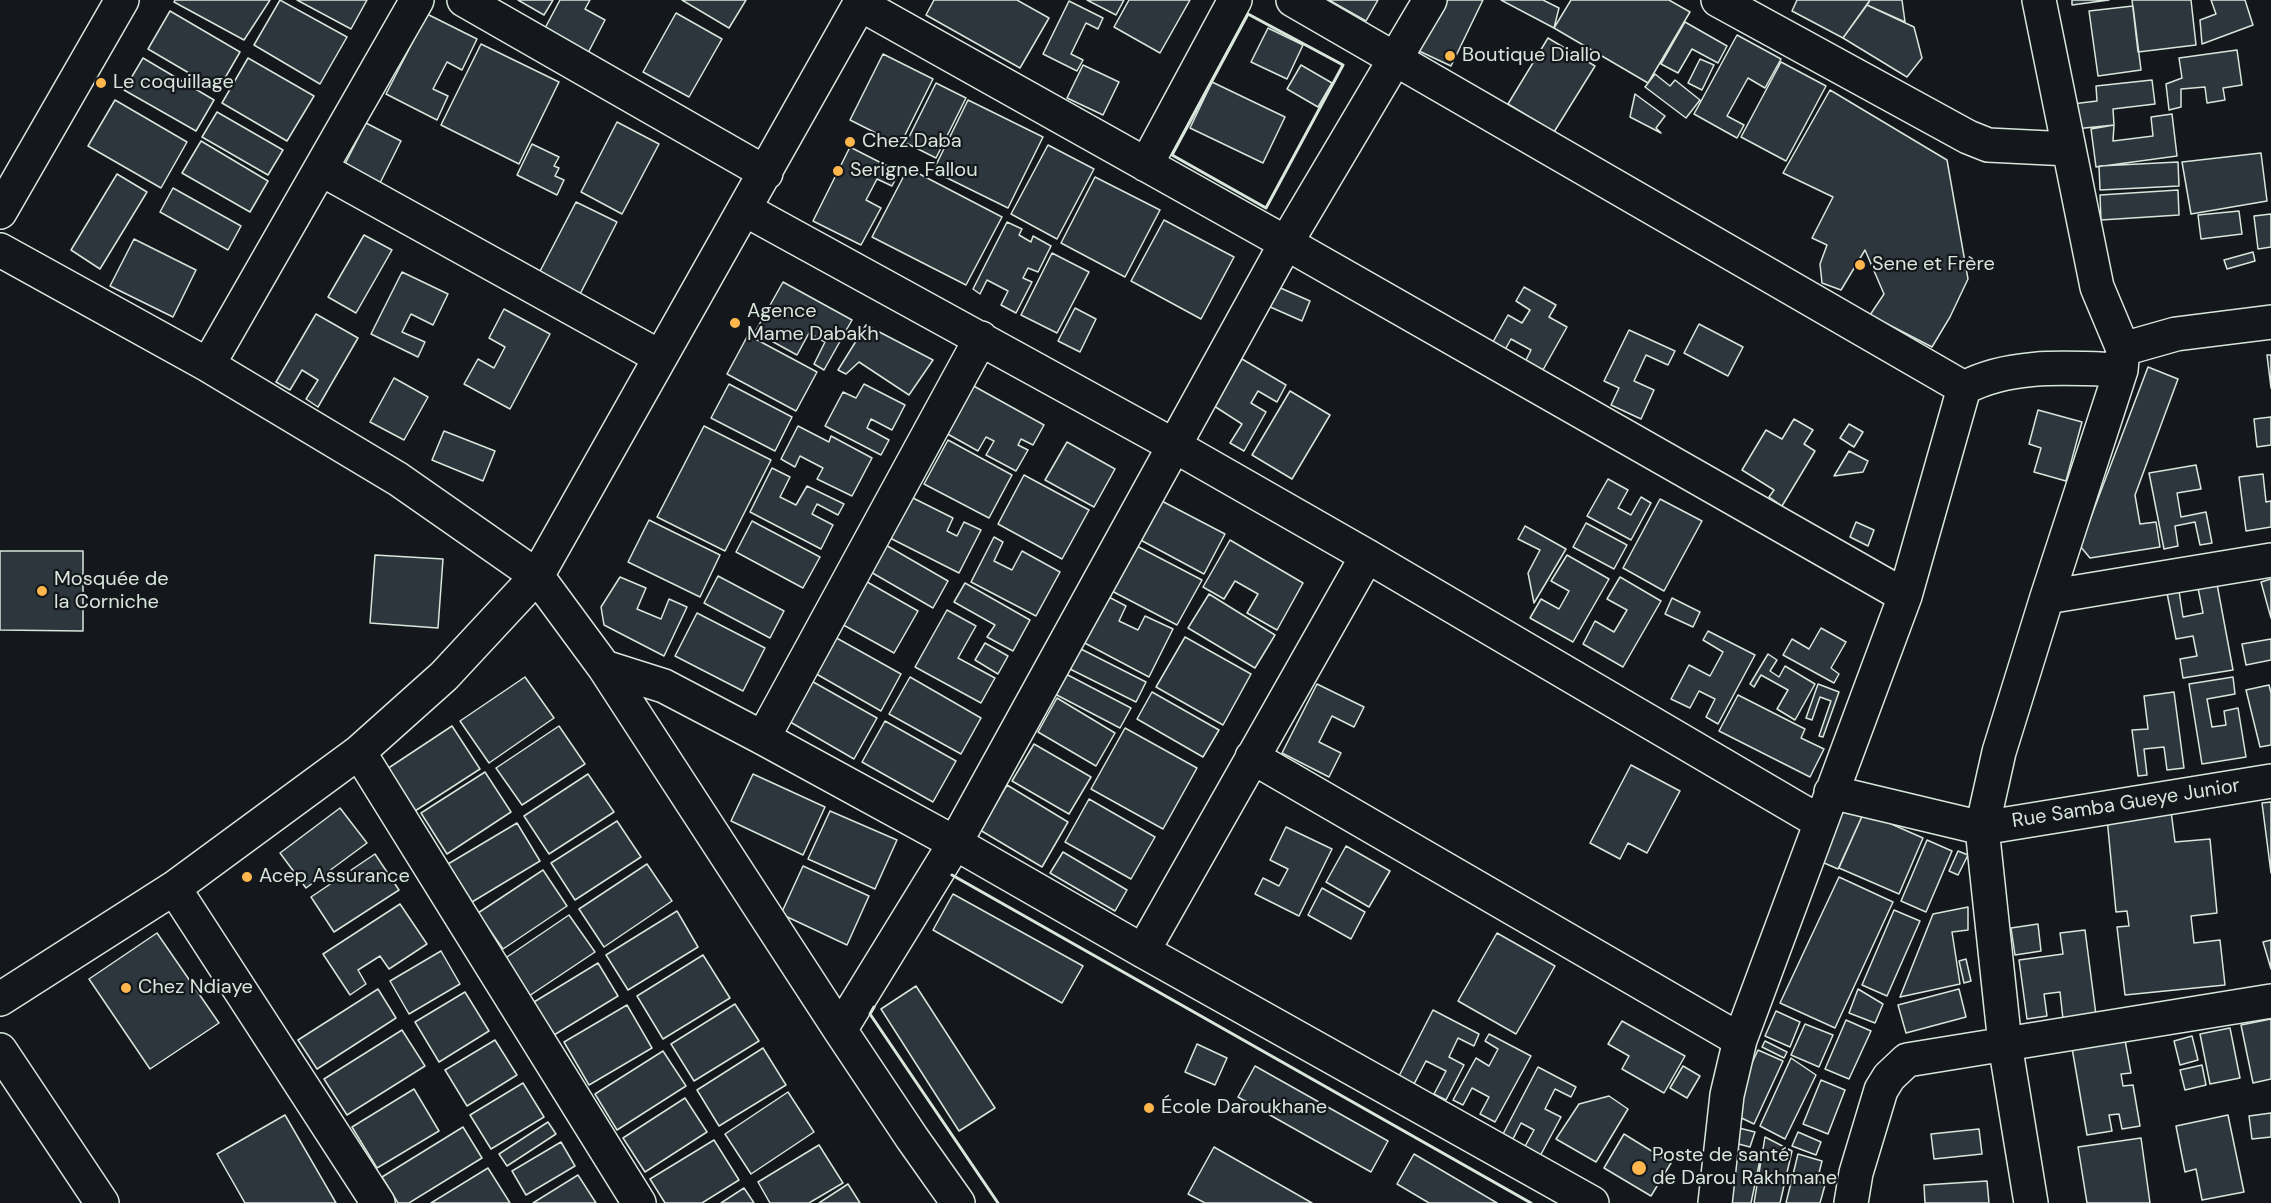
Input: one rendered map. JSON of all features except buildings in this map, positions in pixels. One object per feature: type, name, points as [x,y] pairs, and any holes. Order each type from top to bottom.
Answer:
[{"type":"street","points":[[208,365],[417,0]]},
{"type":"street","points":[[464,0],[766,173]]},
{"type":"street","points":[[1146,165],[1235,0]]},
{"type":"street","points":[[1293,0],[1964,388]]},
{"type":"street","points":[[840,1030],[956,843],[1286,243],[1430,0]]},
{"type":"street","points":[[1718,0],[1968,138],[1988,145],[2069,149]]},
{"type":"street","points":[[2031,1203],[2005,1044],[1982,828],[1999,752],[2122,360],[2097,286],[2038,0]]},
{"type":"street","points":[[0,999],[174,888],[359,752],[444,676],[537,576],[861,2],[1905,596]]},
{"type":"street","points":[[4,193],[113,3]]},
{"type":"street","points":[[321,170],[660,357]]},
{"type":"street","points":[[744,209],[1173,445],[1820,822]]},
{"type":"street","points":[[0,250],[208,365],[398,478],[537,576],[604,667],[840,1030],[958,1203]]},
{"type":"street","points":[[1715,1203],[1727,1095],[1740,1040],[1905,596],[1964,388],[1981,379],[2030,370],[2078,368],[2122,360],[2176,334],[2271,322]]},
{"type":"street","points":[[763,738],[981,338]]},
{"type":"street","points":[[1143,951],[1367,556]]},
{"type":"street","points":[[2046,597],[2271,560]]},
{"type":"street","points":[[604,667],[664,686],[763,738],[956,843],[1143,951],[1592,1203]]},
{"type":"street","points":[[359,752],[639,1203]]},
{"type":"street","points":[[1252,757],[1740,1040]]},
{"type":"street","name":"Rue Samba Gueye Junior","points":[[1982,828],[2271,781]]},
{"type":"street","points":[[1831,792],[1982,828]]},
{"type":"street","points":[[174,888],[378,1203]]},
{"type":"street","points":[[1851,1203],[1856,1173],[1881,1090],[1888,1077],[1908,1060],[2271,1001]]},
{"type":"street","points":[[0,1050],[102,1203]]},
{"type":"wall","points":[[1248,14],[1343,65],[1266,208],[1172,155],[1248,14]]},
{"type":"wall","points":[[952,875],[1531,1203]]},
{"type":"wall","points":[[874,1007],[870,1014],[998,1203]]},
{"type":"place","name":"Boutique Diallo","points":[[1450,56]]},
{"type":"place","name":"Le coquillage","points":[[101,83]]},
{"type":"place","name":"Chez Daba","points":[[850,142]]},
{"type":"place","name":"Serigne Fallou","points":[[838,171]]},
{"type":"place","name":"Sene et Frère","points":[[1860,265]]},
{"type":"place","name":"Agence Mame Dabakh","points":[[735,323]]},
{"type":"place","name":"Mosquée de la Corniche","points":[[42,591]]},
{"type":"place","name":"Acep Assurance","points":[[247,877]]},
{"type":"place","name":"Chez Ndiaye","points":[[126,988]]},
{"type":"place","name":"École Daroukhane","points":[[1149,1108]]},
{"type":"place","name":"Poste de santé de Darou Rakhmane","points":[[1639,1168]]}]
